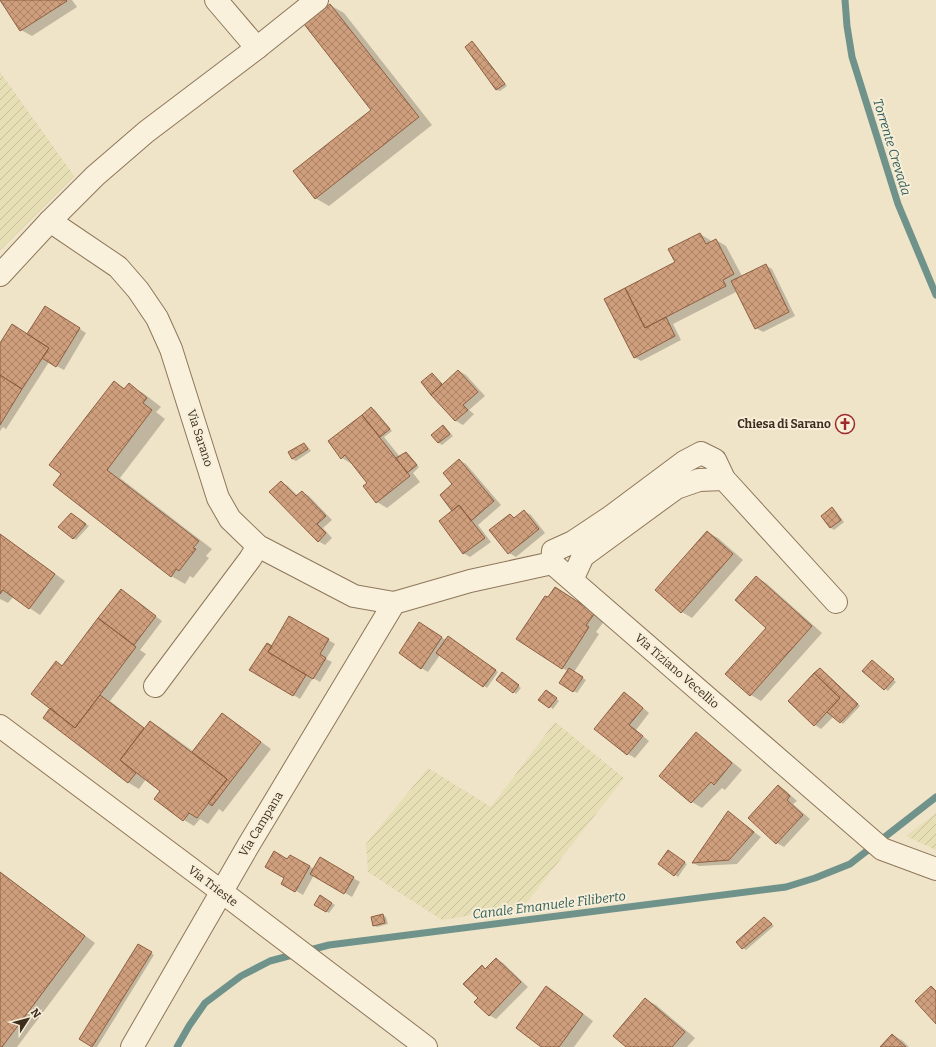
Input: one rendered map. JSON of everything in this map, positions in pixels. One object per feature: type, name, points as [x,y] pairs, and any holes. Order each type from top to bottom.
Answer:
[{"type":"street","points":[[216,0],[257,48]]},
{"type":"street","points":[[0,275],[50,221],[95,176],[146,132],[257,48],[317,0]]},
{"type":"street","name":"Via Sarano","points":[[50,221],[118,267],[138,290],[157,318],[171,349],[218,498],[230,519],[258,546],[354,596],[394,603]]},
{"type":"street","points":[[394,603],[470,581],[552,563],[553,550],[573,542],[609,518],[684,462],[701,453],[715,460],[724,479],[836,602]]},
{"type":"street","points":[[572,580],[583,556],[676,488],[699,480],[724,479]]},
{"type":"street","points":[[155,686],[250,559],[258,546]]},
{"type":"street","name":"Via Tiziano Vecellio","points":[[552,563],[875,843],[936,869]]},
{"type":"street","name":"Via Campana","points":[[132,1047],[222,892],[394,603]]},
{"type":"street","name":"Via Trieste","points":[[0,726],[426,1047]]},
{"type":"shaded area","points":[[0,72],[74,176],[0,250]]},
{"type":"shaded area","points":[[555,722],[624,778],[524,906],[442,920],[368,872],[366,844],[428,768],[491,807]]},
{"type":"shaded area","points":[[936,813],[936,850],[906,836]]},
{"type":"building","points":[[0,0],[66,0],[67,1],[20,31]]},
{"type":"building","points":[[330,4],[419,117],[315,199],[293,171],[371,110],[304,24]]},
{"type":"building","points":[[472,41],[505,84],[496,90],[465,47]]},
{"type":"building","points":[[700,233],[706,244],[716,239],[734,274],[723,280],[726,286],[645,328],[625,288],[675,262],[668,249]]},
{"type":"building","points":[[766,264],[789,312],[755,329],[731,281]]},
{"type":"building","points":[[625,288],[645,328],[666,317],[675,336],[634,358],[604,299]]},
{"type":"building","points":[[45,306],[80,328],[56,367],[42,358],[49,348],[27,334]]},
{"type":"building","points":[[12,324],[49,348],[22,389],[0,375],[0,343]]},
{"type":"building","points":[[458,370],[478,392],[463,405],[468,410],[455,421],[431,395]]},
{"type":"building","points":[[432,373],[442,384],[431,395],[421,382]]},
{"type":"building","points":[[0,375],[22,389],[0,425]]},
{"type":"building","points":[[114,381],[124,389],[129,383],[147,398],[143,403],[152,410],[107,470],[199,541],[193,548],[196,549],[179,571],[176,569],[171,577],[53,485],[61,474],[49,465]]},
{"type":"building","points":[[371,407],[390,429],[380,437],[362,415]]},
{"type":"building","points":[[362,415],[410,476],[376,503],[363,486],[367,483],[345,455],[341,459],[328,441]]},
{"type":"building","points":[[443,425],[450,434],[438,443],[431,435]]},
{"type":"building","points":[[304,443],[308,449],[292,459],[288,452]]},
{"type":"building","points":[[406,452],[417,465],[407,473],[396,458]]},
{"type":"building","points":[[459,459],[494,501],[471,521],[459,505],[452,511],[440,495],[452,484],[443,473]]},
{"type":"building","points":[[281,481],[296,496],[302,491],[326,516],[317,524],[326,533],[318,542],[269,492]]},
{"type":"building","points":[[459,505],[485,538],[463,554],[439,521]]},
{"type":"building","points":[[832,507],[841,520],[830,528],[821,516]]},
{"type":"building","points":[[524,510],[539,529],[508,554],[489,530],[510,514],[514,518]]},
{"type":"building","points":[[71,513],[86,524],[73,539],[58,527]]},
{"type":"building","points":[[707,531],[733,554],[681,613],[655,590]]},
{"type":"building","points":[[0,534],[55,574],[29,609],[3,590],[0,594]]},
{"type":"building","points":[[756,576],[812,626],[750,696],[725,674],[766,628],[735,600]]},
{"type":"building","points":[[555,587],[595,613],[586,625],[589,627],[562,669],[516,639],[545,596],[548,597]]},
{"type":"building","points":[[121,589],[156,616],[134,645],[98,618]]},
{"type":"building","points":[[289,616],[329,639],[320,654],[326,658],[313,679],[268,652]]},
{"type":"building","points":[[98,618],[136,647],[75,728],[31,694],[56,661],[62,666]]},
{"type":"building","points":[[419,622],[442,637],[421,669],[399,653]]},
{"type":"building","points":[[448,636],[496,670],[483,687],[436,653]]},
{"type":"building","points":[[267,643],[272,646],[268,652],[306,675],[293,696],[249,670]]},
{"type":"building","points":[[872,660],[894,679],[884,690],[862,671]]},
{"type":"building","points":[[569,668],[583,677],[573,692],[559,683]]},
{"type":"building","points":[[820,668],[858,704],[840,723],[827,712],[840,698],[814,673]]},
{"type":"building","points":[[502,672],[519,685],[513,693],[496,680]]},
{"type":"building","points":[[814,673],[840,698],[814,726],[788,701]]},
{"type":"building","points":[[546,690],[557,698],[549,708],[538,700]]},
{"type":"building","points":[[624,692],[643,708],[629,725],[643,736],[627,755],[594,729]]},
{"type":"building","points":[[100,695],[144,728],[120,760],[136,773],[128,783],[43,718],[50,708],[75,728]]},
{"type":"building","points":[[222,713],[261,742],[212,806],[208,803],[227,779],[192,752]]},
{"type":"building","points":[[150,721],[227,779],[197,818],[189,813],[183,821],[154,799],[160,791],[120,760]]},
{"type":"building","points":[[696,732],[732,763],[714,785],[711,782],[691,803],[659,776]]},
{"type":"building","points":[[778,785],[790,796],[787,800],[803,815],[776,844],[748,818]]},
{"type":"building","points":[[728,811],[754,832],[729,860],[692,863]]},
{"type":"building","points":[[668,850],[685,862],[674,876],[658,864]]},
{"type":"building","points":[[274,851],[287,859],[290,855],[310,866],[295,892],[281,884],[284,878],[265,867]]},
{"type":"building","points":[[320,857],[354,877],[344,894],[310,874]]},
{"type":"building","points":[[0,872],[85,936],[2,1047],[0,1047]]},
{"type":"building","points":[[320,895],[332,903],[326,912],[314,905]]},
{"type":"building","points":[[383,914],[385,923],[373,926],[371,917]]},
{"type":"building","points":[[764,917],[772,924],[742,949],[736,942]]},
{"type":"building","points":[[138,944],[152,952],[92,1047],[79,1039]]},
{"type":"building","points":[[496,958],[521,982],[489,1016],[474,1002],[478,998],[463,984],[482,965],[485,969]]},
{"type":"building","points":[[546,986],[583,1014],[559,1047],[541,1047],[516,1028]]},
{"type":"building","points":[[931,986],[936,991],[936,1024],[915,1001]]},
{"type":"building","points":[[645,998],[685,1032],[672,1047],[626,1047],[613,1036]]},
{"type":"building","points":[[892,1034],[906,1047],[880,1047]]},
{"type":"waterway","name":"Torrente Crevada","points":[[845,0],[852,57],[898,204],[936,295]]},
{"type":"waterway","name":"Canale Emanuele Filiberto","points":[[306,951],[329,945],[786,887],[815,878],[850,864],[936,797]]},
{"type":"waterway","name":"Canale Emanuele Filiberto","points":[[177,1047],[205,1003],[241,976],[270,961],[296,954]]},
{"type":"place","name":"Chiesa di Sarano","points":[[845,424]]}]
